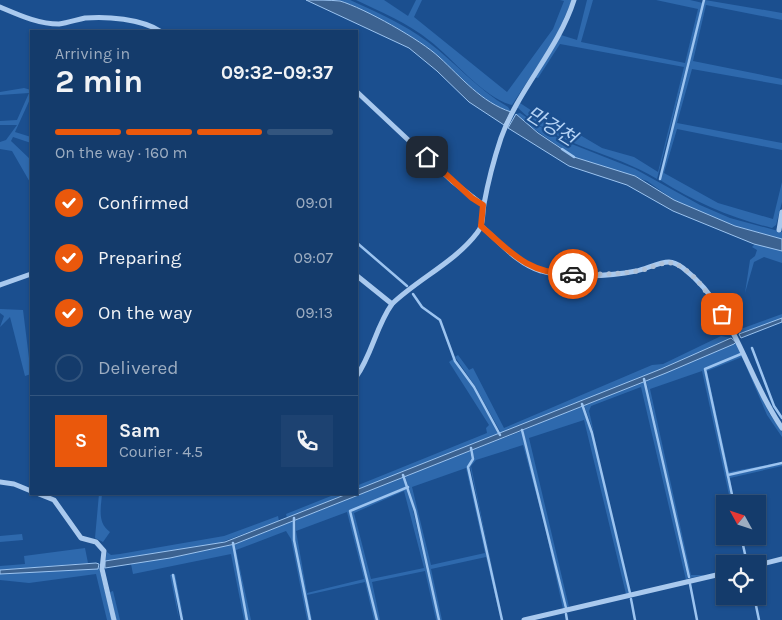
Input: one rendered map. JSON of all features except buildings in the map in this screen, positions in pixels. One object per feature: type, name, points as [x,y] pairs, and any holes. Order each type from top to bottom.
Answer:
[{"type":"street","points":[[358,374],[365,365],[384,317],[392,304],[477,234],[481,226],[483,205],[493,165],[506,127],[524,89],[557,39],[569,16],[574,0]]},
{"type":"street","points":[[0,7],[35,21],[60,24],[99,17],[137,23],[158,30]]},
{"type":"street","points":[[358,93],[452,181],[483,205]]},
{"type":"street","points":[[778,230],[782,212]]},
{"type":"street","points":[[481,226],[522,262],[542,271],[568,274],[616,274],[634,272],[669,262],[678,265],[697,282],[732,328],[772,413],[782,428]]},
{"type":"street","points":[[0,285],[30,274]]},
{"type":"street","points":[[358,277],[392,304]]},
{"type":"street","points":[[0,482],[14,484],[30,490]]},
{"type":"street","points":[[42,495],[54,500],[81,538],[96,542],[104,551],[102,569],[114,620]]},
{"type":"street","points":[[766,563],[782,559]]},
{"type":"street","points":[[524,620],[716,575]]},
{"type":"shaded area","points":[[306,0],[340,1],[377,17],[406,34],[431,50],[481,96],[500,108],[511,112],[504,125],[469,102],[437,71],[409,48]]},
{"type":"shaded area","points":[[338,0],[350,0],[390,19],[419,36],[486,92],[508,107],[511,112],[498,107],[474,91],[431,52],[402,31]]},
{"type":"shaded area","points":[[356,0],[384,0],[408,16],[416,0],[422,0],[414,17],[507,92],[553,29],[564,1],[560,0],[572,0],[555,39],[512,105],[491,95],[480,87],[439,48],[422,35],[394,18]]},
{"type":"shaded area","points":[[587,0],[593,0],[581,42],[685,63],[698,9],[656,0],[690,0],[703,3],[657,179],[549,131],[517,107],[520,103],[561,130],[580,135],[602,148],[634,157],[658,172],[684,67],[560,44],[538,78],[533,77],[561,35],[577,40]]},
{"type":"shaded area","points":[[705,0],[782,13],[782,20],[706,5],[693,61],[782,79],[782,85],[692,69],[677,123],[782,143],[782,150],[677,129],[664,173],[718,203],[773,219],[782,182],[782,202],[776,225],[772,228],[714,209],[660,180]]},
{"type":"shaded area","points":[[24,88],[30,90],[30,99],[15,132],[30,137],[30,143],[13,137],[11,141],[30,159],[30,182],[12,151],[0,149],[0,142],[6,140],[17,125],[0,125],[0,121],[17,120],[29,93],[0,95],[0,92]]},
{"type":"shaded area","points":[[520,113],[559,139],[635,169],[700,205],[730,218],[782,232],[782,239],[735,226],[674,200],[647,181],[574,157],[520,119],[516,114]]},
{"type":"shaded area","points":[[516,114],[538,133],[574,157],[635,176],[674,200],[735,226],[782,239],[782,251],[754,244],[673,211],[627,185],[569,166],[508,128]]},
{"type":"shaded area","points":[[756,243],[782,251],[782,263],[764,257],[754,262],[745,293],[750,260],[755,256],[757,250],[752,247]]},
{"type":"shaded area","points":[[0,309],[23,310],[30,374],[25,376],[10,317],[0,327],[4,316],[0,313]]},
{"type":"shaded area","points":[[782,314],[782,318],[739,334],[738,330]]},
{"type":"shaded area","points":[[782,318],[782,322],[741,338],[739,334]]},
{"type":"shaded area","points":[[721,336],[731,338],[661,369],[501,433],[475,386],[455,357],[458,355],[469,370],[473,368],[504,428],[652,365],[663,364]]},
{"type":"shaded area","points":[[731,338],[736,342],[666,373],[235,544],[170,558],[105,568],[105,561],[225,542],[344,495],[358,495],[358,489],[661,369]]},
{"type":"shaded area","points":[[736,342],[769,413],[782,432],[782,437],[767,415],[742,357],[707,371],[729,472],[782,462],[728,475],[705,370],[741,354],[704,369],[731,495],[729,495],[702,371],[650,389],[691,575],[705,575],[690,578],[646,381]]},
{"type":"shaded area","points":[[453,359],[474,388],[498,434],[358,489],[358,485],[487,433],[486,428],[489,425],[449,362]]},
{"type":"shaded area","points":[[644,382],[688,579],[686,580],[641,387],[591,406],[589,411],[631,593],[594,433],[584,405]]},
{"type":"shaded area","points":[[582,406],[592,433],[629,593],[626,594],[584,420],[529,438],[569,607],[567,608],[523,430]]},
{"type":"shaded area","points":[[522,431],[565,609],[563,609],[545,527],[523,445],[476,460],[471,466],[503,620],[470,466],[474,459],[472,450]]},
{"type":"shaded area","points":[[470,451],[472,459],[468,467],[501,620],[486,557],[431,569],[442,620],[440,620],[416,511],[405,476]],"holes":[[[466,468],[485,553],[431,565],[412,487]]]},
{"type":"shaded area","points":[[782,464],[782,466],[730,478],[733,495],[728,476]]},
{"type":"shaded area","points":[[403,477],[407,486],[349,511],[377,620],[374,620],[365,582],[307,595],[312,620],[310,620],[295,540],[296,520]],"holes":[[[347,512],[364,579],[307,593],[296,531]]]},
{"type":"shaded area","points":[[408,488],[438,620],[436,620],[425,571],[372,582],[380,620],[378,620],[351,511]],"holes":[[[404,491],[424,568],[371,579],[354,513]]]},
{"type":"shaded area","points":[[99,495],[102,495],[101,520],[110,532],[103,542],[95,538]]},
{"type":"shaded area","points":[[334,495],[344,495],[287,518],[286,514]]},
{"type":"shaded area","points":[[278,516],[279,521],[219,543],[105,561],[107,552],[111,555],[120,554],[224,536]]},
{"type":"shaded area","points":[[293,521],[293,541],[309,620],[307,620],[291,539],[286,531],[236,550],[251,620],[248,620],[235,552],[247,620],[244,620],[231,554],[133,574],[131,564],[235,544]]},
{"type":"shaded area","points":[[22,534],[23,540],[0,542],[0,536]]},
{"type":"shaded area","points":[[85,548],[88,563],[0,570],[0,566],[25,564],[24,556]]},
{"type":"shaded area","points":[[99,564],[98,569],[0,574],[0,570]]},
{"type":"shaded area","points":[[99,567],[112,620],[107,620],[96,574],[29,583],[0,580],[0,574]]},
{"type":"shaded area","points":[[173,574],[179,620],[170,575]]},
{"type":"shaded area","points":[[173,574],[175,574],[184,620]]},
{"type":"shaded area","points":[[113,591],[120,620],[116,620],[110,592]]},
{"type":"waterway","points":[[660,179],[704,0]]},
{"type":"waterway","name":"만겅천","points":[[562,149],[574,157]]},
{"type":"waterway","points":[[358,244],[407,286]]},
{"type":"waterway","points":[[413,294],[422,307],[440,320],[455,361],[474,387],[500,435]]},
{"type":"waterway","points":[[752,348],[774,406],[782,418]]},
{"type":"waterway","points":[[732,495],[705,369],[741,354]]},
{"type":"waterway","points":[[644,379],[689,577]]},
{"type":"waterway","points":[[582,404],[592,433],[630,593]]},
{"type":"waterway","points":[[522,430],[566,608]]},
{"type":"waterway","points":[[471,448],[473,459],[468,467],[502,620]]},
{"type":"waterway","points":[[728,475],[782,463]]},
{"type":"waterway","points":[[403,475],[415,511],[439,620]]},
{"type":"waterway","points":[[377,620],[350,511],[408,487]]},
{"type":"waterway","points":[[294,518],[294,540],[310,620]]},
{"type":"waterway","points":[[233,543],[247,620]]},
{"type":"waterway","points":[[743,545],[745,555]]},
{"type":"waterway","points":[[173,575],[182,620]]},
{"type":"waterway","points":[[690,584],[697,620]]},
{"type":"waterway","points":[[631,599],[635,620]]},
{"type":"waterway","points":[[756,605],[759,620]]},
{"type":"waterway","points":[[566,614],[567,620]]},
{"type":"way so far","points":[[573,274],[616,274],[634,272],[669,262],[673,263],[684,269],[697,282],[722,314]]},
{"type":"route","points":[[427,157],[452,181],[483,205],[481,226],[513,255],[522,262],[542,271],[556,274],[573,274]]}]
